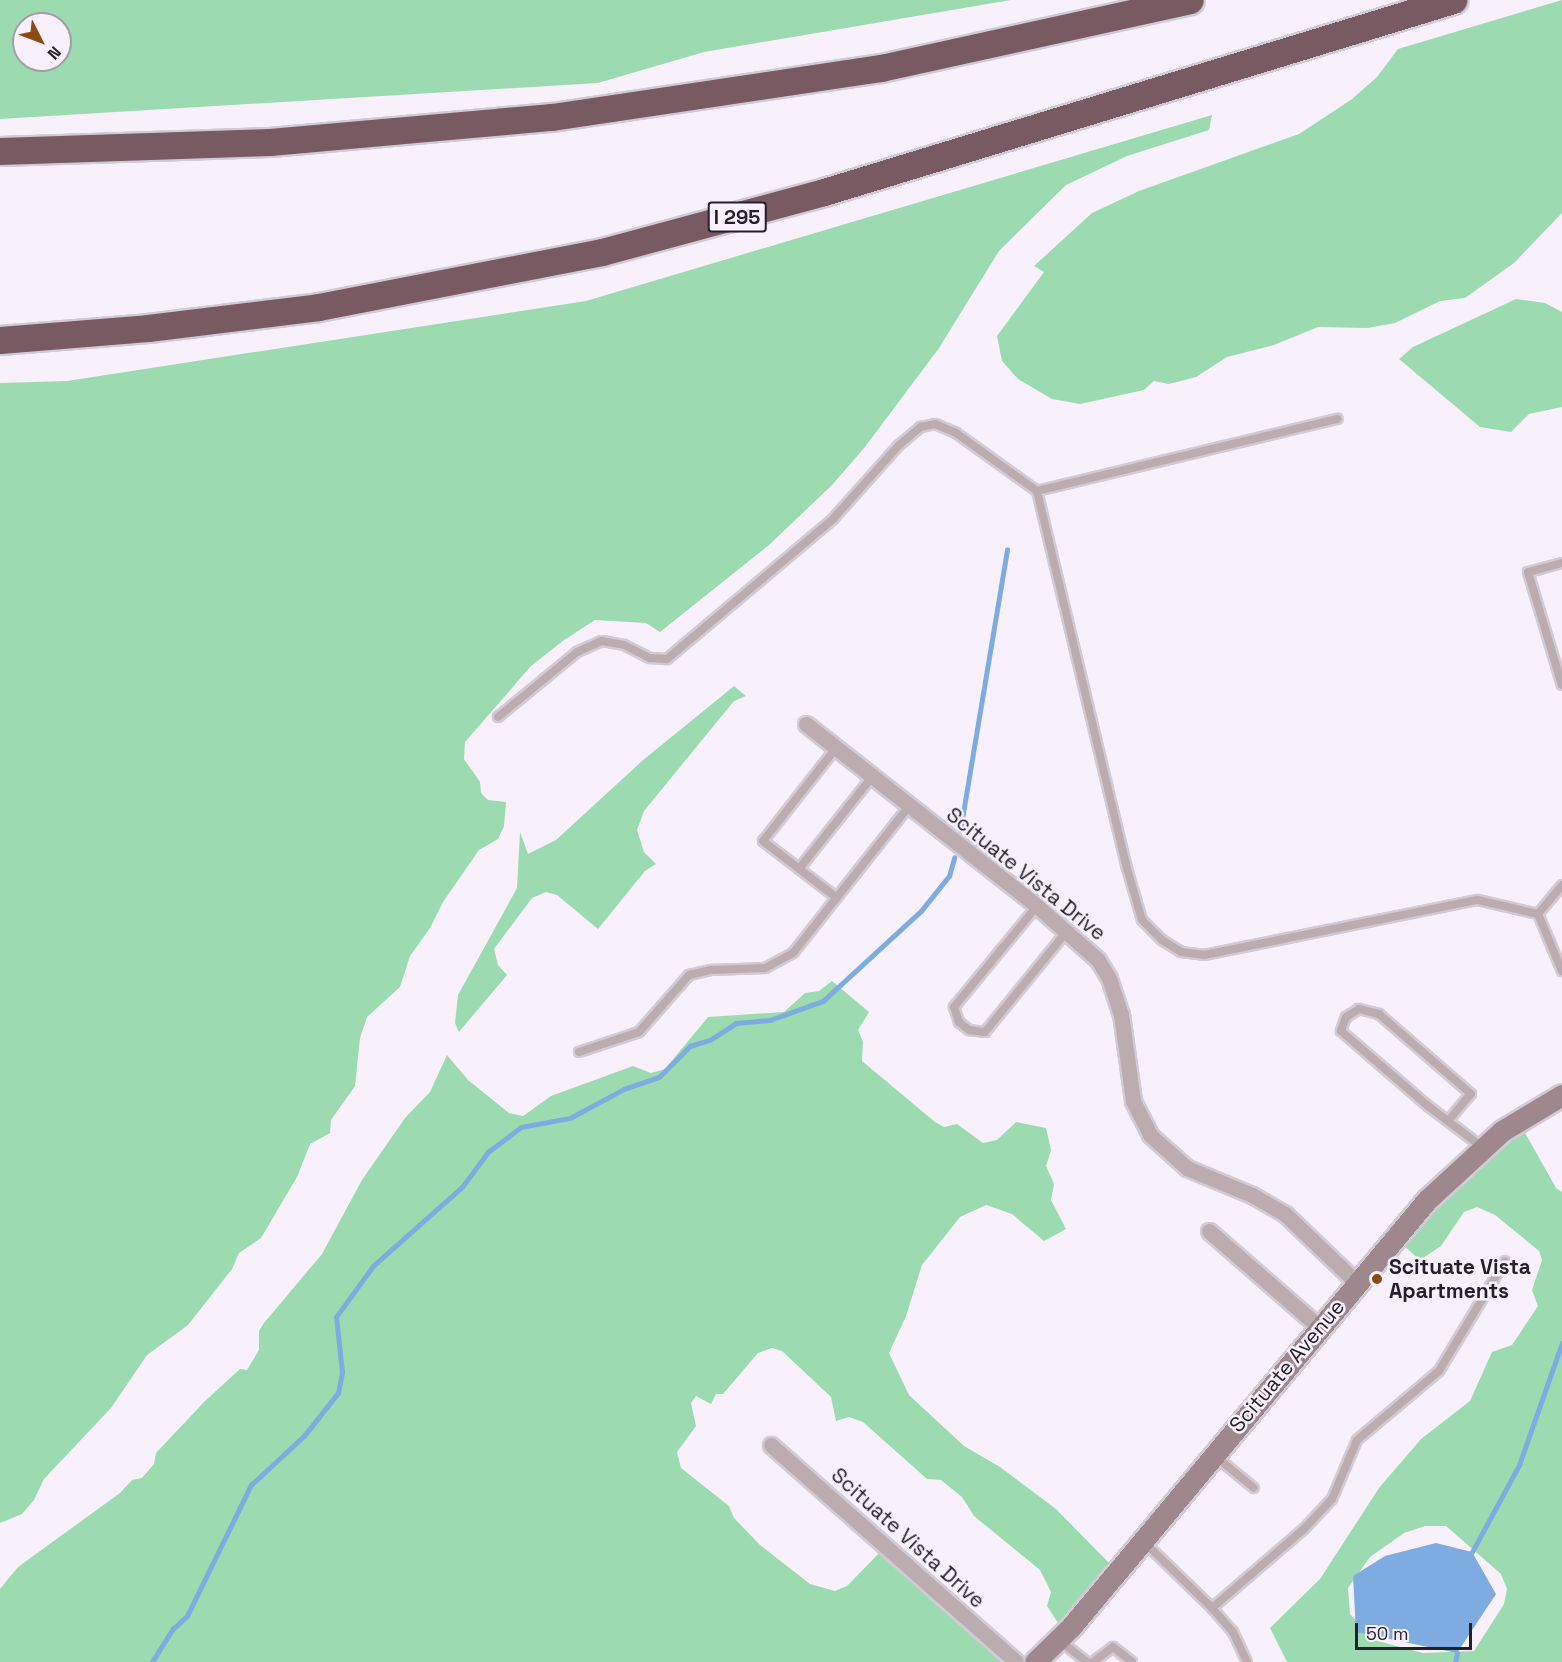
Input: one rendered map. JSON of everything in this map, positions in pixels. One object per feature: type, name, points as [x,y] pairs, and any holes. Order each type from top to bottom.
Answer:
[{"type":"highway","points":[[0,151],[270,142],[575,114],[904,63],[1190,0]]},
{"type":"highway","name":"I 295","points":[[0,340],[160,327],[320,307],[602,252],[813,195],[1453,0]]},
{"type":"main road","name":"Scituate Avenue","points":[[1035,1662],[1058,1640],[1143,1541],[1427,1200],[1482,1147],[1562,1095]]},
{"type":"street","name":"Scituate Vista Drive","points":[[806,724],[1037,906],[1098,960],[1109,978],[1126,1041],[1133,1101],[1150,1135],[1187,1168],[1252,1195],[1285,1214],[1357,1283]]},
{"type":"street","points":[[1209,1231],[1319,1327]]},
{"type":"street","name":"Scituate Vista Drive","points":[[771,1445],[1016,1662]]},
{"type":"lane","points":[[1037,491],[1337,419]]},
{"type":"lane","points":[[498,717],[577,652],[602,641],[624,645],[650,658],[667,659],[833,519],[898,446],[921,427],[935,424],[956,433],[1037,491],[1126,866],[1142,920],[1162,940],[1181,952],[1204,955],[1478,900],[1538,914]]},
{"type":"lane","points":[[1562,563],[1528,572],[1562,684]]},
{"type":"lane","points":[[836,748],[763,841],[837,898]]},
{"type":"lane","points":[[799,869],[872,777]]},
{"type":"lane","points":[[579,1052],[639,1032],[689,975],[711,970],[765,968],[780,962],[801,944],[909,806]]},
{"type":"lane","points":[[1538,914],[1562,885]]},
{"type":"lane","points":[[1037,906],[954,1007],[964,1026],[985,1032],[1067,931]]},
{"type":"lane","points":[[1538,914],[1562,971]]},
{"type":"lane","points":[[1448,1121],[1471,1094],[1379,1014],[1359,1009],[1346,1017],[1341,1031],[1448,1121],[1482,1147]]},
{"type":"lane","points":[[1212,1608],[1304,1529],[1332,1499],[1357,1440],[1438,1371],[1505,1261]]},
{"type":"lane","points":[[1214,1455],[1254,1488]]},
{"type":"lane","points":[[1143,1541],[1212,1608],[1233,1632],[1247,1662]]},
{"type":"lane","points":[[1058,1640],[1087,1662]]},
{"type":"lane","points":[[1092,1662],[1103,1650],[1113,1647],[1132,1662]]},
{"type":"green space","points":[[0,0],[1011,0],[704,52],[598,83],[0,119]]},
{"type":"green space","points":[[1562,0],[1562,213],[1514,263],[1465,298],[1440,301],[1395,323],[1367,328],[1318,327],[1274,345],[1227,357],[1196,377],[1169,384],[1154,381],[1144,390],[1080,404],[1052,399],[1018,379],[1002,361],[997,336],[1044,272],[1034,266],[1092,213],[1139,191],[1299,134],[1352,99],[1377,77],[1398,49]]},
{"type":"green space","points":[[1212,115],[1209,130],[1127,156],[1066,185],[999,251],[939,348],[865,447],[832,485],[769,545],[660,632],[646,623],[595,620],[564,640],[531,666],[465,742],[464,759],[480,782],[481,793],[488,800],[506,802],[504,826],[498,839],[479,850],[443,902],[430,928],[410,956],[400,987],[367,1017],[360,1038],[355,1086],[331,1120],[330,1133],[310,1144],[297,1177],[261,1238],[239,1253],[232,1269],[188,1325],[147,1355],[111,1408],[44,1479],[34,1500],[22,1514],[0,1523],[0,383],[67,381],[586,301]]},
{"type":"green space","points":[[1516,299],[1545,303],[1562,312],[1562,407],[1529,414],[1511,432],[1480,427],[1399,359],[1413,347]]},
{"type":"green space","points":[[734,686],[746,696],[734,701],[644,811],[637,830],[644,852],[656,864],[645,871],[598,929],[557,895],[546,892],[532,898],[494,949],[498,965],[507,975],[459,1032],[455,1023],[458,995],[517,888],[520,832],[528,854],[556,840],[642,761]]},
{"type":"green space","points":[[832,981],[869,1012],[858,1030],[863,1042],[862,1061],[935,1122],[944,1127],[957,1124],[983,1143],[997,1140],[1016,1122],[1046,1128],[1051,1150],[1046,1166],[1054,1184],[1051,1200],[1066,1229],[1044,1241],[1012,1214],[986,1205],[960,1217],[922,1265],[906,1316],[889,1353],[909,1395],[964,1446],[1000,1467],[1056,1509],[1118,1572],[1064,1632],[1047,1606],[1051,1592],[1040,1570],[974,1516],[962,1497],[941,1480],[927,1479],[863,1422],[849,1417],[836,1421],[831,1397],[782,1351],[772,1348],[758,1353],[723,1394],[716,1394],[711,1404],[696,1396],[691,1403],[696,1426],[677,1452],[681,1468],[729,1506],[734,1518],[760,1545],[810,1584],[835,1591],[847,1586],[886,1546],[1015,1662],[0,1662],[0,1589],[18,1567],[120,1493],[132,1480],[142,1478],[154,1464],[156,1453],[205,1401],[240,1369],[247,1370],[259,1350],[259,1331],[264,1323],[322,1254],[362,1180],[405,1118],[430,1092],[447,1055],[468,1080],[509,1113],[523,1116],[551,1096],[633,1066],[651,1073],[665,1069],[708,1017],[784,1012],[805,993],[819,991]]},
{"type":"green space","points":[[1520,1124],[1556,1188],[1562,1192],[1562,1662],[1287,1662],[1270,1628],[1320,1579],[1379,1488],[1421,1439],[1470,1401],[1492,1352],[1512,1345],[1538,1306],[1532,1290],[1542,1260],[1539,1251],[1495,1215],[1477,1207],[1464,1212],[1441,1246],[1420,1260],[1396,1239]],"holes":[[[1425,1526],[1446,1526],[1501,1574],[1507,1589],[1504,1604],[1474,1651],[1423,1653],[1374,1640],[1350,1614],[1348,1588],[1370,1557],[1404,1533]]]},
{"type":"water","points":[[1436,1543],[1472,1552],[1496,1594],[1457,1653],[1356,1632],[1353,1576],[1385,1556]]},
{"type":"waterway","points":[[960,831],[1007,550]]},
{"type":"waterway","points":[[152,1662],[173,1629],[187,1616],[251,1485],[304,1436],[338,1393],[342,1372],[336,1317],[373,1266],[462,1187],[488,1152],[521,1127],[570,1118],[624,1089],[659,1077],[690,1046],[710,1040],[736,1023],[770,1020],[823,1001],[921,911],[949,876],[954,858]]},
{"type":"waterway","points":[[1472,1552],[1519,1465],[1562,1343]]},
{"type":"waterway","points":[[1455,1662],[1457,1653]]},
{"type":"place","name":"Scituate Vista Apartments","points":[[1377,1279]]}]
